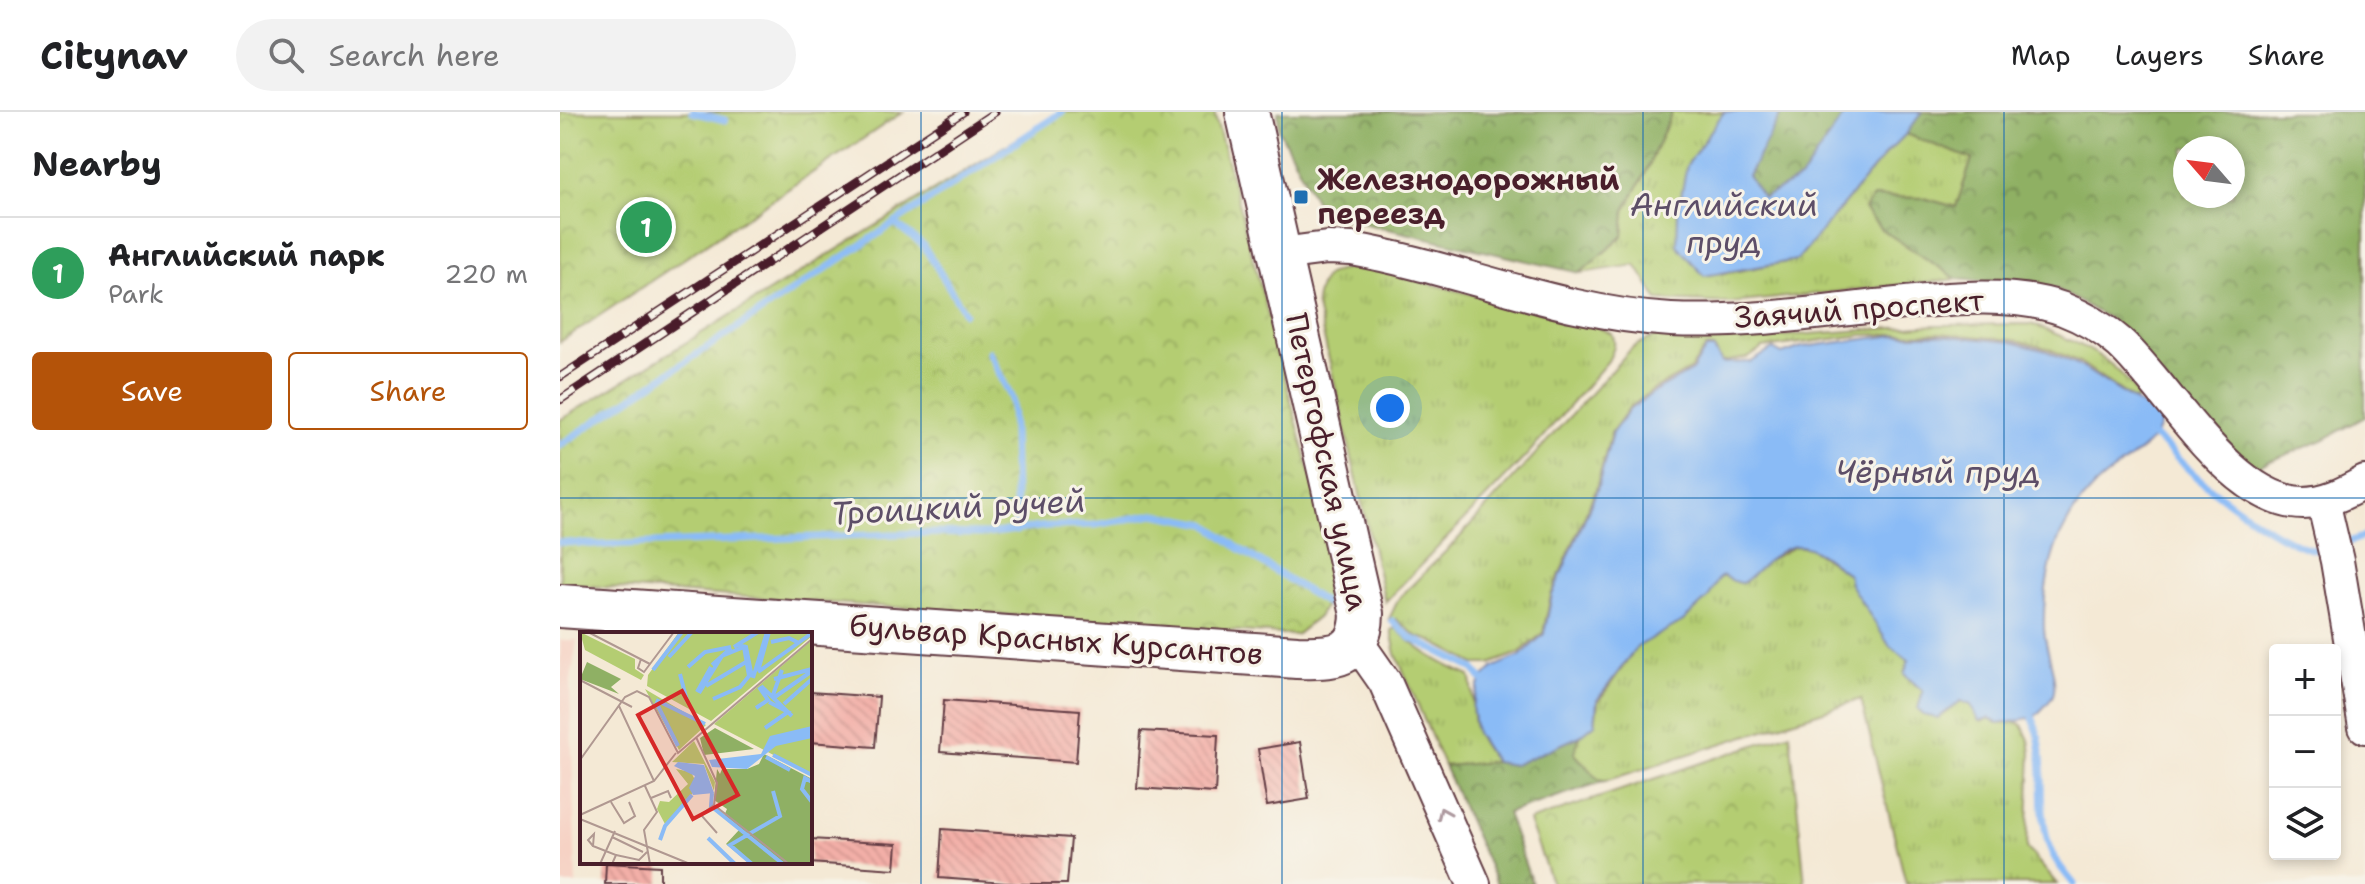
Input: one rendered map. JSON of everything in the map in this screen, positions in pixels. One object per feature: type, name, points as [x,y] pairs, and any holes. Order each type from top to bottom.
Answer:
[{"type":"main road","name":"Петергофская улица","points":[[1247,112],[1357,589],[1362,614],[1362,631],[1357,642]]},
{"type":"main road","name":"бульвар Красных Курсантов","points":[[560,606],[1297,657],[1333,656],[1357,642]]},
{"type":"street","name":"Заячий проспект","points":[[1281,254],[1327,248],[1370,252],[1594,310],[1670,320],[1729,320],[1982,298],[2047,305],[2093,323],[2120,343],[2216,453],[2257,487],[2282,500],[2305,503],[2323,501],[2365,482]]},
{"type":"street","points":[[2323,501],[2335,551],[2365,727]]},
{"type":"street","name":"Петергофская улица","points":[[1357,642],[1385,682],[1474,884]]},
{"type":"shaded area","points":[[560,640],[577,640],[570,687],[576,884],[560,884]]},
{"type":"green space","points":[[560,112],[903,112],[560,342]]},
{"type":"green space","points":[[1061,112],[1214,112],[1339,581],[1318,617],[1296,635],[560,584],[560,420]]},
{"type":"green space","points":[[1278,112],[1672,112],[1645,174],[1625,210],[1623,236],[1580,273],[1322,214],[1279,130]]},
{"type":"green space","points":[[1672,112],[1724,112],[1687,165],[1722,274],[1797,260],[1906,134],[1972,159],[1956,207],[1923,198],[1874,197],[1864,209],[1881,229],[1957,279],[1731,303],[1658,300],[1636,265],[1580,273],[1623,236],[1625,210],[1645,174]]},
{"type":"green space","points":[[1782,112],[1846,112],[1800,179],[1763,198],[1748,176]]},
{"type":"green space","points":[[1922,112],[2365,112],[2365,417],[2323,440],[2256,467],[2227,449],[2108,318],[2055,288],[1957,279],[1881,229],[1864,209],[1873,197],[1923,198],[1956,207],[1972,159],[1906,134]]},
{"type":"green space","points":[[1363,267],[1591,324],[1612,334],[1614,341],[1608,361],[1527,455],[1385,602],[1316,303],[1321,284],[1330,274]]},
{"type":"green space","points":[[2031,324],[2077,344],[2106,361],[2119,371],[2139,398],[2134,400],[2079,362],[2049,349],[2012,340],[1939,333],[1862,335],[1763,348],[1748,358],[1722,362],[1714,348],[1706,347],[1691,369],[1653,390],[1629,408],[1611,433],[1596,489],[1551,595],[1543,633],[1519,653],[1490,664],[1475,664],[1416,636],[1396,619],[1389,619],[1399,598],[1458,539],[1631,349],[1652,338],[1677,334],[1708,341],[1936,325]]},
{"type":"green space","points":[[1795,546],[1810,548],[1848,574],[1889,645],[1909,660],[1904,674],[1923,691],[1918,709],[1923,714],[1945,714],[1960,700],[1971,705],[1982,722],[1989,718],[1999,724],[2016,722],[2022,725],[2031,753],[2027,848],[2057,884],[1906,884],[1861,699],[1605,781],[1598,779],[1573,753],[1580,736],[1595,724],[1598,702],[1637,647],[1683,621],[1719,578],[1723,576],[1741,583],[1746,581],[1761,564]]},
{"type":"green space","points":[[1396,628],[1431,656],[1470,676],[1475,727],[1495,762],[1444,766],[1396,654],[1391,630]]},
{"type":"green space","points":[[1790,733],[1805,884],[1552,884],[1529,821]]},
{"type":"green space","points":[[1580,736],[1574,753],[1598,779],[1605,781],[1507,813],[1532,884],[1497,884],[1444,766],[1495,762],[1514,765]]},
{"type":"water","name":"Английский пруд","points":[[1724,112],[1782,112],[1748,176],[1763,198],[1800,179],[1846,112],[1922,112],[1797,260],[1704,276],[1677,245],[1678,212],[1687,165]]},
{"type":"water","name":"Чёрный пруд","points":[[1896,335],[1939,335],[2011,342],[2047,351],[2077,364],[2162,419],[2153,439],[2102,479],[2086,496],[2059,538],[2048,576],[2044,616],[2054,688],[2052,698],[2044,707],[2033,718],[1999,724],[1989,718],[1979,721],[1971,705],[1961,701],[1938,718],[1923,715],[1918,709],[1923,691],[1904,674],[1909,660],[1889,645],[1850,584],[1848,574],[1816,552],[1795,546],[1776,555],[1746,581],[1741,583],[1723,576],[1719,578],[1708,598],[1683,621],[1637,647],[1597,700],[1595,724],[1580,736],[1514,765],[1495,762],[1476,733],[1472,707],[1481,680],[1494,667],[1520,656],[1544,634],[1552,595],[1597,490],[1612,433],[1630,409],[1692,371],[1706,349],[1714,349],[1722,363],[1751,362],[1773,349],[1782,354],[1802,347]]},
{"type":"building","points":[[812,692],[879,697],[875,747],[812,742]]},
{"type":"building","points":[[944,700],[1080,710],[1076,762],[940,752]]},
{"type":"building","points":[[1141,731],[1218,735],[1215,793],[1137,788]]},
{"type":"building","points":[[1300,742],[1309,799],[1267,806],[1258,749]]},
{"type":"building","points":[[942,829],[1071,838],[1067,884],[939,878]]},
{"type":"building","points":[[812,839],[897,844],[895,869],[812,863]]},
{"type":"building","points":[[606,864],[660,866],[660,884],[605,884]]},
{"type":"waterway","points":[[692,112],[725,120]]},
{"type":"waterway","points":[[560,445],[1062,112]]},
{"type":"waterway","points":[[894,223],[923,245],[965,313]]},
{"type":"waterway","points":[[989,352],[1012,399],[1016,531]]},
{"type":"waterway","points":[[2154,437],[2197,477],[2253,519],[2295,543],[2326,550]]},
{"type":"waterway","name":"Троицкий ручей","points":[[560,542],[600,545],[923,533],[986,534],[1047,526],[1095,525],[1154,514],[1207,524],[1237,547],[1332,607]]},
{"type":"waterway","points":[[2341,545],[2365,536]]},
{"type":"waterway","name":"Троицкий ручей","points":[[1392,621],[1411,638],[1474,669],[1486,684]]},
{"type":"waterway","name":"Троицкий ручей","points":[[2030,712],[2040,743],[2043,810],[2048,842],[2055,859],[2074,884]]},
{"type":"railway","points":[[560,377],[963,112]]},
{"type":"railway","points":[[560,400],[995,112]]},
{"type":"place","name":"Железнодорожный переезд","points":[[1301,197]]},
{"type":"place","name":"Английский парк","points":[[646,227]]}]
